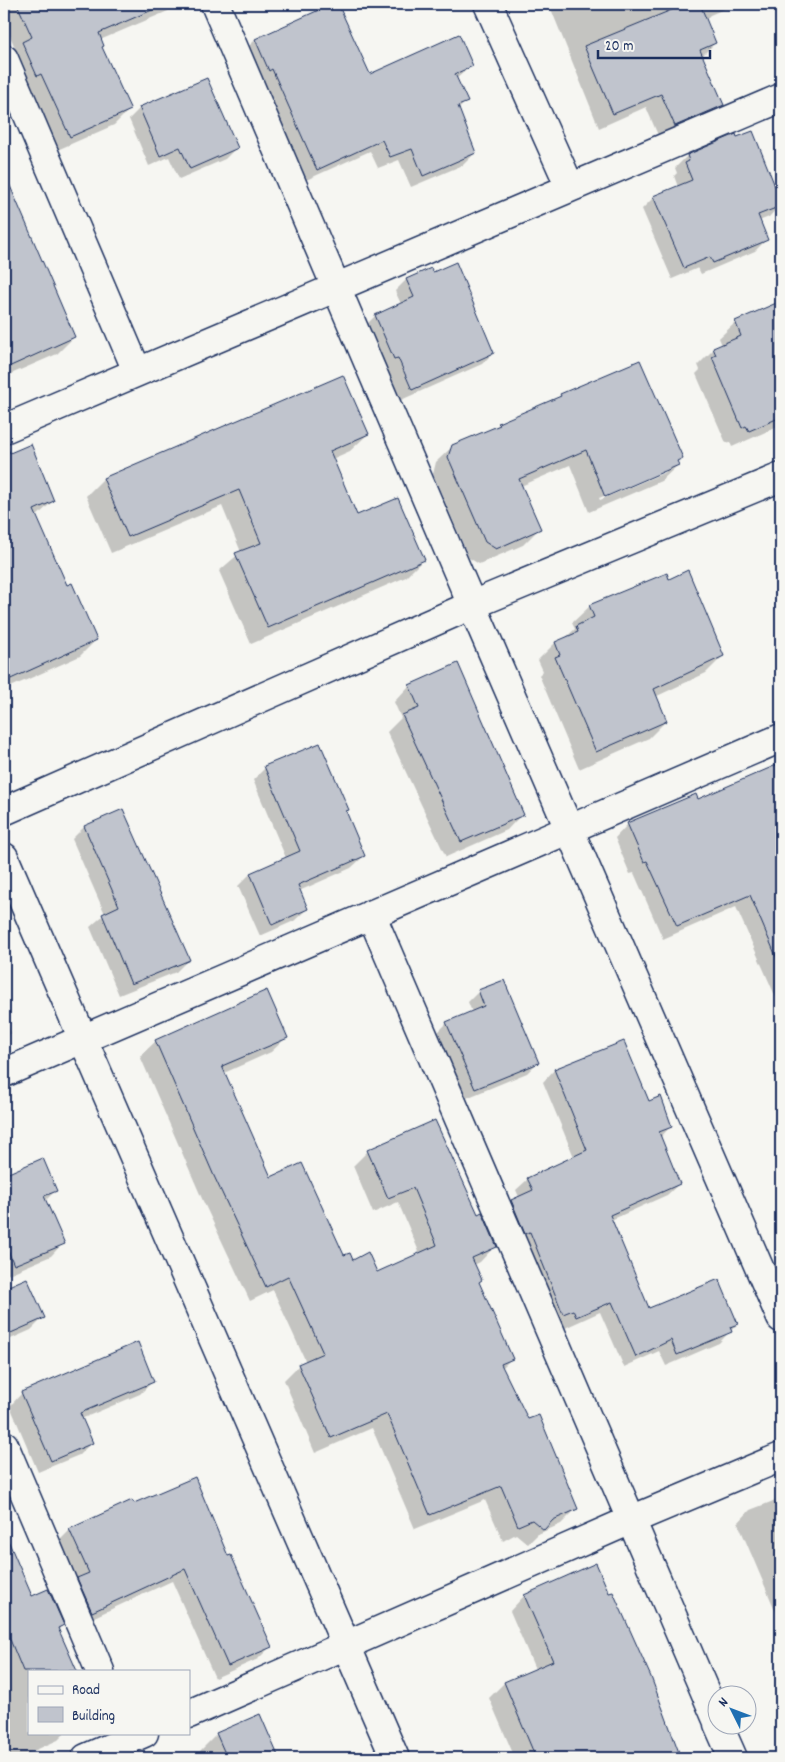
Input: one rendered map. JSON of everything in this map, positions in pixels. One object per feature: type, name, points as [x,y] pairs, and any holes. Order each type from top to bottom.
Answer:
[{"type":"street","points":[[215,4],[338,286],[472,605],[571,829],[781,1318]]},
{"type":"street","points":[[488,4],[570,188]]},
{"type":"street","points":[[4,59],[137,370]]},
{"type":"street","points":[[4,429],[137,370],[781,98]]},
{"type":"street","points":[[4,811],[472,605],[781,478]]},
{"type":"street","points":[[4,1073],[781,738]]},
{"type":"street","points":[[4,857],[395,1758]]},
{"type":"street","points":[[371,914],[708,1700]]},
{"type":"street","points":[[4,1445],[100,1670]]},
{"type":"street","points":[[190,1714],[781,1456]]},
{"type":"street","points":[[723,1734],[733,1758]]},
{"type":"street","points":[[86,1758],[134,1735]]},
{"type":"building","points":[[17,4],[166,4],[99,33],[104,46],[102,47],[131,110],[70,137],[41,74],[37,76],[22,42],[32,37]]},
{"type":"building","points":[[332,4],[338,4],[370,74],[459,34],[473,66],[455,74],[468,102],[458,106],[476,153],[423,176],[412,149],[390,157],[382,140],[317,170],[272,69],[269,71],[255,39]]},
{"type":"building","points":[[686,4],[700,4],[716,43],[700,50],[724,105],[675,126],[661,94],[613,114],[584,46]]},
{"type":"building","points":[[207,78],[238,148],[190,169],[180,147],[160,156],[139,107]]},
{"type":"building","points":[[753,131],[781,201],[781,206],[758,215],[768,240],[713,263],[710,257],[684,268],[653,196],[692,180],[685,163],[689,161],[687,155],[736,134],[737,137]]},
{"type":"building","points":[[4,172],[75,337],[4,369]]},
{"type":"building","points":[[456,262],[494,353],[412,390],[398,358],[394,359],[375,315],[414,297],[406,279],[431,268],[433,272]]},
{"type":"building","points":[[781,301],[781,417],[749,431],[746,426],[742,428],[712,357],[716,355],[713,348],[741,336],[735,321]]},
{"type":"building","points":[[640,360],[683,458],[677,461],[679,465],[605,497],[586,450],[519,479],[541,529],[496,549],[485,542],[448,457],[452,445],[500,425],[498,423],[561,396],[560,394]]},
{"type":"building","points":[[343,375],[369,434],[330,451],[357,515],[398,498],[425,560],[268,628],[235,553],[261,543],[239,490],[128,537],[103,478]]},
{"type":"building","points":[[4,444],[6,444],[10,453],[31,444],[54,501],[34,510],[67,585],[72,583],[97,640],[4,682]]},
{"type":"building","points":[[688,570],[724,656],[654,689],[667,721],[596,752],[555,657],[560,655],[555,642],[578,632],[576,626],[594,617],[589,605],[667,573],[669,579]]},
{"type":"building","points":[[458,663],[524,815],[461,842],[402,715],[419,708],[409,685]]},
{"type":"building","points":[[320,743],[349,810],[346,811],[365,856],[298,885],[308,909],[272,925],[250,873],[300,851],[264,766]]},
{"type":"building","points":[[781,763],[781,968],[750,895],[677,926],[647,861],[644,862],[627,823],[696,794],[698,799]]},
{"type":"building","points":[[123,809],[190,960],[131,984],[102,914],[119,906],[84,826]]},
{"type":"building","points":[[504,980],[539,1063],[475,1089],[446,1022],[484,1006],[478,990]]},
{"type":"building","points":[[267,990],[288,1038],[222,1066],[271,1177],[302,1163],[344,1255],[350,1253],[353,1260],[368,1252],[377,1272],[437,1245],[413,1188],[388,1198],[367,1150],[435,1120],[478,1214],[482,1212],[497,1247],[472,1258],[482,1280],[479,1282],[513,1359],[501,1364],[528,1419],[539,1415],[578,1509],[553,1520],[544,1530],[532,1520],[518,1526],[501,1486],[430,1515],[387,1414],[331,1438],[298,1364],[323,1353],[288,1276],[266,1287],[214,1176],[155,1040]]},
{"type":"building","points":[[624,1041],[649,1101],[661,1096],[672,1127],[659,1132],[680,1184],[610,1215],[649,1308],[719,1279],[738,1324],[730,1327],[732,1332],[677,1355],[671,1340],[636,1357],[612,1302],[576,1317],[573,1310],[563,1314],[530,1232],[525,1234],[511,1200],[533,1190],[527,1178],[587,1150],[554,1069]]},
{"type":"building","points":[[43,1158],[57,1191],[44,1196],[65,1244],[14,1265],[4,1241],[4,1175]]},
{"type":"building","points":[[27,1278],[45,1318],[4,1336],[4,1288]]},
{"type":"building","points":[[138,1342],[154,1382],[80,1413],[93,1443],[51,1461],[21,1392]]},
{"type":"building","points":[[195,1477],[228,1556],[231,1555],[272,1647],[228,1666],[185,1569],[92,1612],[77,1578],[89,1573],[69,1529],[132,1500],[134,1503]]},
{"type":"building","points":[[4,1531],[32,1596],[48,1589],[64,1625],[58,1628],[77,1670],[23,1671],[4,1625]]},
{"type":"building","points":[[596,1563],[609,1593],[613,1592],[651,1677],[681,1758],[536,1758],[504,1682],[553,1661],[524,1595]]},
{"type":"building","points":[[260,1714],[279,1758],[227,1758],[216,1733]]}]
